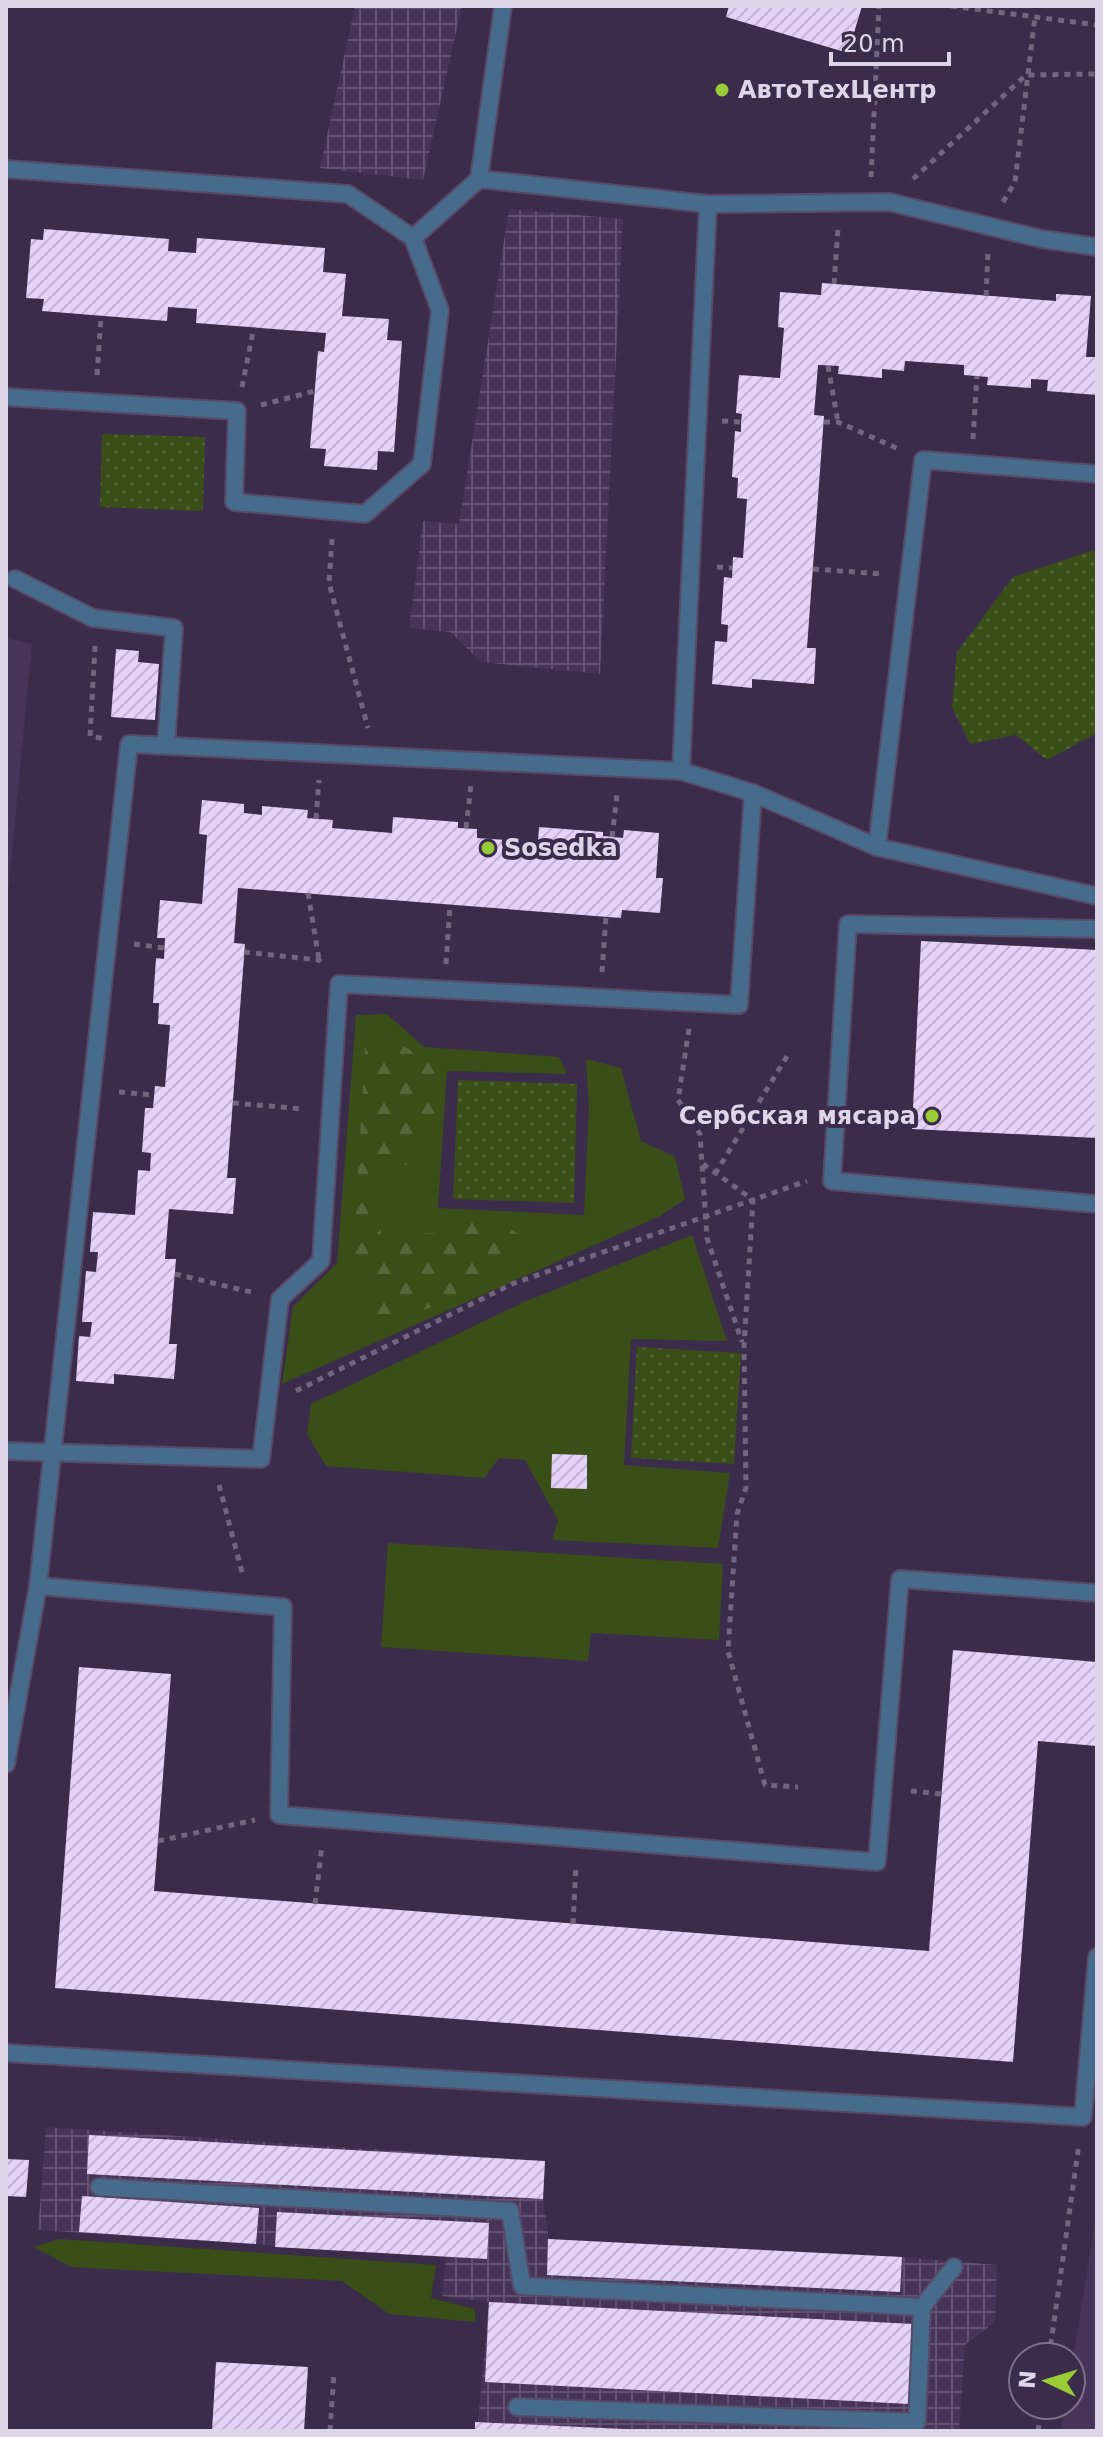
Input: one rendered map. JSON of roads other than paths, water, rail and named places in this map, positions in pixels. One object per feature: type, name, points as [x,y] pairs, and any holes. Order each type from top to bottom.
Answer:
[{"type":"lane","points":[[413,238],[479,179],[503,6]]},
{"type":"lane","points":[[6,169],[348,194],[413,238],[440,310],[422,464],[365,514],[234,502],[237,411],[6,397]]},
{"type":"lane","points":[[479,179],[708,204],[889,202],[1042,239],[1097,247]]},
{"type":"lane","points":[[681,771],[708,204]]},
{"type":"lane","points":[[877,847],[923,460],[1097,474]]},
{"type":"lane","points":[[15,579],[93,618],[174,628],[166,746]]},
{"type":"lane","points":[[6,1764],[38,1586],[129,744],[681,771],[753,793],[877,847],[1097,896]]},
{"type":"lane","points":[[6,1451],[261,1459],[280,1299],[321,1261],[339,984],[739,1005],[753,793]]},
{"type":"lane","points":[[1097,929],[848,924],[832,1181],[1097,1204]]},
{"type":"lane","points":[[38,1586],[283,1607],[279,1815],[877,1862],[900,1579],[1097,1593]]},
{"type":"lane","points":[[6,2053],[1090,2117],[1097,1957]]},
{"type":"lane","points":[[99,2187],[510,2211],[522,2286],[922,2307]]},
{"type":"lane","points":[[517,2407],[917,2422],[922,2307],[954,2267]]},
{"type":"place","name":"АвтоТехЦентр","points":[[722,90]]},
{"type":"place","name":"Sosedka","points":[[488,848]]},
{"type":"place","name":"Сербская мясара","points":[[932,1116]]}]
